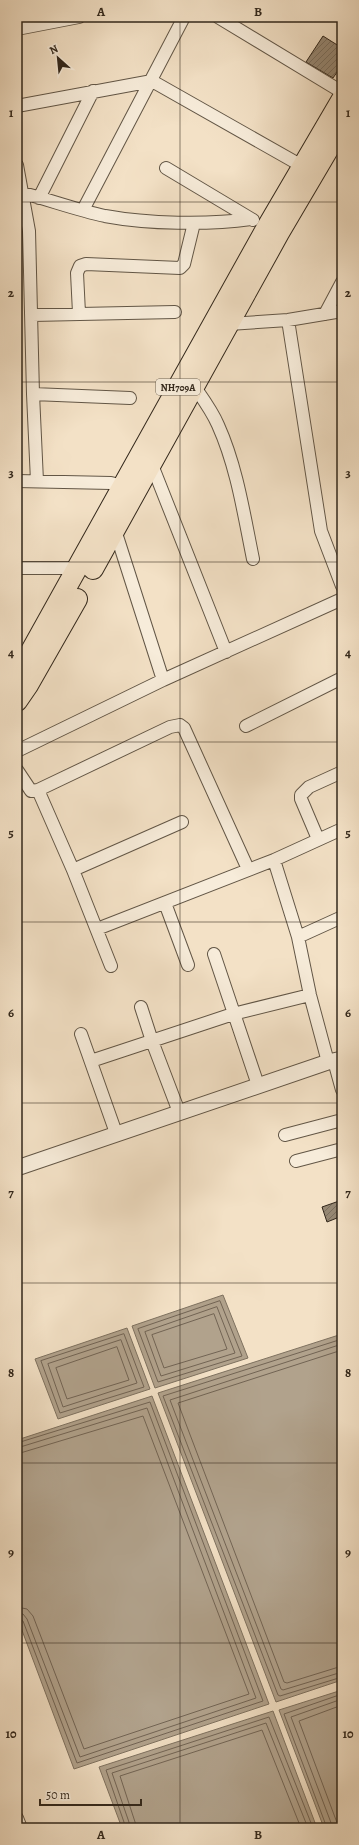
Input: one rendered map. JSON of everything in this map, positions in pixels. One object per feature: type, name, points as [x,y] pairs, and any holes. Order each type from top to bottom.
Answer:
[{"type":"highway","name":"NH709A","points":[[17,701],[48,651],[115,530],[130,489],[259,223],[302,166],[342,99]]},
{"type":"highway","name":"NH709A","points":[[17,676],[78,568],[130,489],[152,465],[194,386],[283,227],[342,126]]},
{"type":"street","points":[[17,29],[80,17]]},
{"type":"street","points":[[83,210],[152,81],[184,17]]},
{"type":"street","points":[[218,17],[342,92]]},
{"type":"street","points":[[17,106],[93,90],[152,81],[302,166]]},
{"type":"street","points":[[39,198],[93,90]]},
{"type":"street","points":[[17,165],[29,232],[33,394],[37,481]]},
{"type":"street","points":[[166,168],[259,223]]},
{"type":"street","points":[[23,193],[83,210],[127,219],[194,223],[259,223]]},
{"type":"street","points":[[79,313],[77,273],[80,266],[86,264],[180,268],[184,264],[194,223]]},
{"type":"street","points":[[324,314],[342,282]]},
{"type":"street","points":[[229,324],[288,320],[342,311]]},
{"type":"street","points":[[32,314],[175,312]]},
{"type":"street","points":[[288,320],[321,531],[342,586]]},
{"type":"street","points":[[194,386],[211,412],[224,441],[238,490],[253,559]]},
{"type":"street","points":[[33,394],[130,398]]},
{"type":"street","points":[[152,465],[226,652]]},
{"type":"street","points":[[17,481],[111,483],[130,489]]},
{"type":"street","points":[[115,530],[163,680]]},
{"type":"street","points":[[17,568],[78,568]]},
{"type":"street","points":[[17,751],[163,680],[342,599]]},
{"type":"street","points":[[246,726],[342,678]]},
{"type":"street","points":[[17,770],[31,791],[38,790],[170,727],[180,725],[184,728],[248,869]]},
{"type":"street","points":[[318,839],[301,799],[301,795],[309,788],[342,772]]},
{"type":"street","points":[[38,790],[73,870],[111,966]]},
{"type":"street","points":[[73,870],[182,822]]},
{"type":"street","points":[[97,929],[274,860],[342,828]]},
{"type":"street","points":[[274,860],[298,937],[310,995],[334,1060],[342,1090]]},
{"type":"street","points":[[165,903],[188,965]]},
{"type":"street","points":[[298,937],[342,917]]},
{"type":"street","points":[[214,954],[258,1085]]},
{"type":"street","points":[[91,1061],[233,1014],[310,995]]},
{"type":"street","points":[[141,1007],[152,1041],[179,1112]]},
{"type":"street","points":[[80,1034],[116,1133]]},
{"type":"street","points":[[17,1168],[116,1133],[334,1060]]},
{"type":"street","points":[[285,1135],[342,1120]]},
{"type":"street","points":[[296,1161],[342,1149]]},
{"type":"street","points":[[17,1818],[21,1828]]},
{"type":"water","points":[[223,1295],[248,1358],[155,1388],[132,1326]]},
{"type":"water","points":[[127,1328],[150,1389],[58,1419],[35,1359]]},
{"type":"water","points":[[342,1334],[342,1680],[276,1702],[158,1393]]},
{"type":"water","points":[[152,1396],[269,1704],[74,1769],[17,1617],[17,1440]]},
{"type":"water","points":[[342,1690],[342,1828],[324,1828],[279,1710]]},
{"type":"water","points":[[273,1711],[317,1828],[122,1828],[99,1767]]},
{"type":"building","points":[[323,36],[342,48],[342,65],[333,78],[306,62]]},
{"type":"building","points":[[342,1200],[342,1216],[327,1222],[322,1207]]}]
